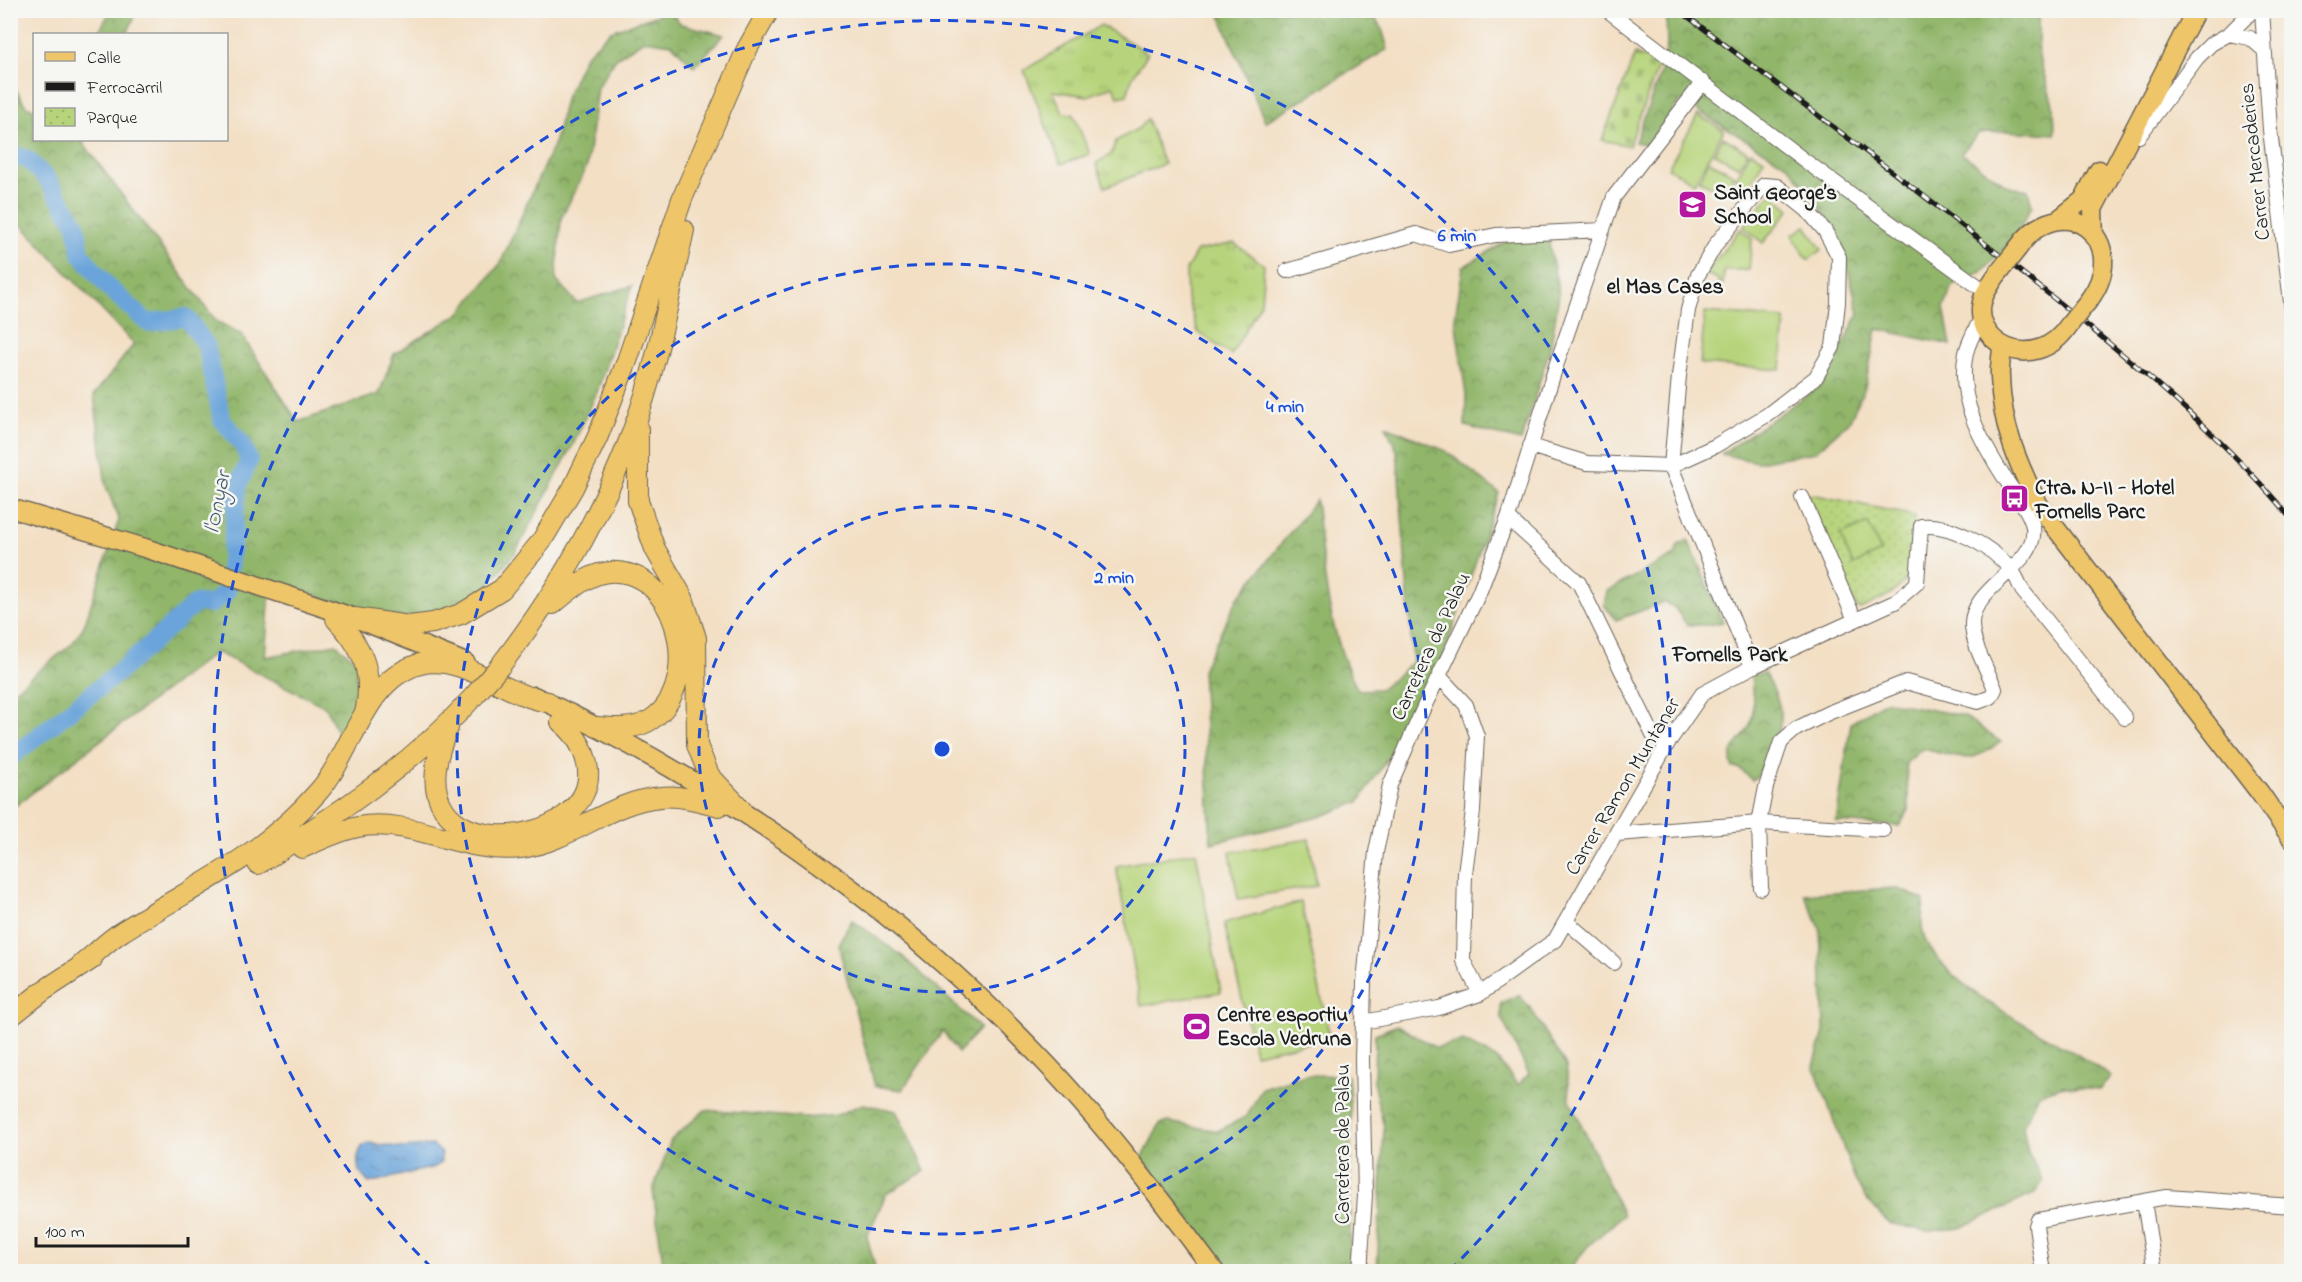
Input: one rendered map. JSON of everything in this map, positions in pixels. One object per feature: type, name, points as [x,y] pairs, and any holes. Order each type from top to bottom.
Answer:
[{"type":"highway","points":[[345,618],[404,626],[453,617],[496,593],[531,557],[565,504],[596,442],[638,330],[682,199],[742,61],[769,10]]},
{"type":"highway","points":[[81,965],[250,868],[309,832],[369,791],[453,718],[500,666],[541,612],[599,512],[638,416],[654,361],[703,154]]},
{"type":"highway","points":[[638,416],[638,501],[655,549],[683,598],[696,638],[697,745],[709,775],[741,809]]},
{"type":"highway","points":[[541,612],[587,579],[617,572],[642,579],[664,601],[672,619],[679,656],[678,675],[669,703],[646,723],[631,727],[597,727]]},
{"type":"highway","points":[[345,618],[367,666],[370,684],[365,714]]},
{"type":"highway","points":[[10,1017],[81,965],[121,932],[230,868],[284,829],[323,788],[365,714],[385,686],[401,672],[418,665],[448,662],[530,699],[548,702]]},
{"type":"highway","points":[[453,718],[439,749],[434,768],[439,801],[446,813],[467,829],[496,836],[519,835],[553,824],[571,811],[582,797],[588,770],[584,750],[561,722]]},
{"type":"highway","points":[[250,868],[334,834],[359,827],[408,829],[500,850],[541,844],[562,837],[607,813],[644,799],[681,798],[719,806]]},
{"type":"main road","points":[[2059,219],[2083,200],[2183,10]]},
{"type":"main road","points":[[2094,237],[2093,209],[2196,10]]},
{"type":"main road","points":[[2059,219],[2082,225],[2094,237],[2100,245],[2104,267],[2102,278],[2089,300],[2069,325],[2051,345],[2038,351],[2022,352],[2002,345],[1990,333],[1983,315],[1986,292],[2034,228],[2046,221],[2059,219]]},
{"type":"main road","points":[[2002,345],[1999,375],[2016,457],[2042,509],[2292,838]]},
{"type":"main road","points":[[2002,397],[2010,366],[2022,352]]},
{"type":"main road","points":[[10,508],[145,548],[300,601],[453,658],[597,727],[741,809],[872,905],[935,956],[1038,1055],[1116,1143],[1215,1272]]},
{"type":"main road","points":[[345,618],[561,722],[795,848]]},
{"type":"street","points":[[1607,10],[1986,292]]},
{"type":"street","points":[[2109,175],[2118,168],[2181,78],[2211,44],[2229,34],[2253,10]]},
{"type":"street","name":"Carrer Mercaderies","points":[[2262,10],[2264,50],[2292,310]]},
{"type":"street","points":[[2229,34],[2250,38],[2264,50]]},
{"type":"street","name":"Carretera de Palau","points":[[1360,1272],[1365,1195],[1363,1022],[1368,918],[1376,852],[1390,785],[1479,593],[1508,518],[1614,197],[1703,82]]},
{"type":"street","points":[[1530,446],[1587,463],[1671,466],[1715,446],[1767,415],[1816,377],[1833,347],[1838,303],[1839,258],[1826,231],[1807,210],[1777,186],[1764,185],[1716,244],[1698,275],[1688,310],[1671,466],[1752,667]]},
{"type":"street","points":[[1287,271],[1416,234],[1449,245],[1496,235],[1603,230]]},
{"type":"street","points":[[1761,888],[1759,823],[1766,787],[1781,742],[1796,729],[1828,712],[1906,682],[1978,702],[1991,697],[1995,689],[1972,624],[1976,606],[2026,552],[2032,541],[2033,525],[1980,434],[1968,404],[1963,379],[1966,351],[1983,315]]},
{"type":"street","points":[[1802,496],[1855,621]]},
{"type":"street","points":[[1508,518],[1580,583],[1653,735],[1668,743]]},
{"type":"street","name":"Carrer Ramon Muntaner","points":[[1363,1022],[1439,1008],[1480,994],[1555,940],[1668,743],[1702,694],[1752,667],[1895,602],[1917,583],[1921,526],[1930,525],[1975,539],[2011,569]]},
{"type":"street","points":[[2011,569],[2022,590],[2125,718]]},
{"type":"street","points":[[1439,676],[1466,705],[1477,736],[1473,811],[1465,873],[1463,960],[1480,994]]},
{"type":"street","points":[[1617,834],[1759,823],[1882,830]]},
{"type":"street","points":[[1566,921],[1614,963]]},
{"type":"street","points":[[2043,1272],[2036,1226],[2038,1220],[2167,1197],[2292,1206]]},
{"type":"street","points":[[2144,1201],[2155,1272]]},
{"type":"green space","points":[[110,11],[137,11],[127,33],[99,33]]},
{"type":"green space","points":[[669,11],[681,24],[724,35],[694,67],[672,44],[644,40],[616,58],[597,87],[587,166],[561,219],[556,280],[577,303],[632,286],[597,392],[573,445],[515,553],[476,599],[446,610],[403,618],[357,610],[271,579],[265,657],[336,644],[356,661],[357,704],[340,739],[326,707],[216,652],[11,809],[11,693],[72,644],[84,626],[119,520],[106,486],[94,395],[134,344],[11,214],[10,80],[26,106],[33,109],[33,141],[82,141],[216,321],[241,334],[298,422],[379,394],[394,354],[460,313],[500,264],[555,141],[566,96],[585,56],[611,31]]},
{"type":"green space","points":[[1218,11],[1371,11],[1382,29],[1388,49],[1265,122]]},
{"type":"green space","points":[[1666,11],[2038,11],[2038,54],[2054,108],[2055,134],[2006,131],[1979,133],[1961,153],[2008,186],[2028,190],[2032,206],[2014,238],[1982,272],[1953,285],[1944,308],[1951,345],[1877,329],[1865,387],[1849,422],[1815,452],[1757,462],[1721,454],[1823,384],[1859,313],[1838,231],[1789,166],[1680,100],[1649,145],[1635,142],[1660,75],[1667,46]]},
{"type":"green space","points":[[1101,25],[1148,53],[1132,78],[1127,95],[1118,97],[1113,86],[1088,96],[1053,91],[1063,113],[1073,114],[1090,154],[1061,164],[1024,70]]},
{"type":"green space","points":[[1635,54],[1659,64],[1629,146],[1602,140]]},
{"type":"green space","points":[[1698,115],[1724,130],[1694,183],[1668,168]]},
{"type":"green space","points":[[1147,119],[1164,164],[1105,187],[1096,163],[1111,155],[1116,141],[1139,128]]},
{"type":"green space","points":[[1723,137],[1748,152],[1739,167],[1714,153]]},
{"type":"green space","points":[[1751,151],[1764,159],[1749,186],[1736,178]]},
{"type":"green space","points":[[1709,161],[1735,175],[1724,194],[1699,180]]},
{"type":"green space","points":[[1771,193],[1790,209],[1763,243],[1743,227]]},
{"type":"green space","points":[[1806,226],[1822,250],[1808,260],[1792,235]]},
{"type":"green space","points":[[1740,229],[1752,239],[1749,270],[1724,270],[1723,284],[1718,283],[1718,279],[1708,275],[1709,269]]},
{"type":"green space","points":[[1517,235],[1548,238],[1559,294],[1551,345],[1521,441],[1465,426],[1466,395],[1455,318],[1463,267]]},
{"type":"green space","points":[[1234,243],[1264,265],[1261,303],[1231,355],[1198,332],[1187,298],[1186,270],[1197,251]]},
{"type":"green space","points":[[1705,312],[1785,319],[1781,370],[1700,364]]},
{"type":"green space","points":[[1386,426],[1446,451],[1499,493],[1432,690],[1359,802],[1319,817],[1211,843],[1202,670],[1238,598],[1316,500],[1324,573],[1333,622],[1339,645],[1358,690],[1381,689],[1413,662],[1397,451]]},
{"type":"green space","points":[[1812,494],[1915,516],[1911,565],[1902,584],[1879,600],[1860,609],[1857,607],[1808,496]]},
{"type":"green space","points":[[1868,523],[1881,552],[1853,565],[1840,535]]},
{"type":"green space","points":[[1688,540],[1723,622],[1709,625],[1687,625],[1674,607],[1665,602],[1616,620],[1604,605],[1607,591],[1675,555],[1678,545]]},
{"type":"green space","points":[[1765,673],[1779,704],[1780,726],[1758,775],[1752,780],[1739,768],[1733,768],[1731,756],[1751,721],[1753,701],[1751,675]]},
{"type":"green space","points":[[1885,701],[1964,716],[2001,742],[1979,755],[1963,758],[1922,749],[1906,763],[1909,810],[1899,826],[1836,822],[1851,723]]},
{"type":"green space","points":[[1309,839],[1317,886],[1238,899],[1230,852]]},
{"type":"green space","points":[[1196,852],[1221,992],[1141,1006],[1116,866]]},
{"type":"green space","points":[[1896,888],[1924,900],[1922,923],[1925,940],[1944,966],[1964,985],[1987,1002],[2065,1047],[2111,1077],[2100,1089],[2063,1086],[2039,1094],[2023,1127],[2028,1152],[2043,1181],[2034,1194],[1960,1228],[1927,1231],[1888,1223],[1865,1197],[1855,1180],[1814,1066],[1824,1032],[1820,928],[1804,894]]},
{"type":"green space","points":[[1301,902],[1330,1038],[1255,1054],[1224,923]]},
{"type":"green space","points":[[852,920],[901,955],[980,1028],[958,1053],[943,1031],[902,1090],[875,1086],[838,944]]},
{"type":"green space","points":[[1519,995],[1531,1009],[1566,1066],[1570,1100],[1623,1215],[1588,1246],[1568,1271],[1377,1271],[1384,1127],[1374,1087],[1375,1034],[1397,1025],[1436,1048],[1463,1041],[1496,1058],[1518,1085],[1529,1074],[1501,1017],[1501,1003]]},
{"type":"green space","points":[[1306,1075],[1348,1076],[1351,1114],[1350,1256],[1347,1271],[1229,1271],[1142,1158],[1160,1124],[1168,1122],[1218,1131],[1247,1116],[1262,1088]]},
{"type":"green space","points":[[863,1104],[896,1111],[925,1171],[886,1194],[867,1237],[876,1271],[664,1271],[653,1190],[671,1140],[705,1110],[806,1118],[837,1115]]},
{"type":"water","points":[[369,1143],[404,1148],[433,1145],[441,1152],[441,1162],[435,1167],[369,1183],[359,1170],[358,1155],[363,1145]]},
{"type":"waterway","name":"l'Onyar","points":[[10,154],[27,159],[47,179],[76,224],[81,254],[108,287],[148,323],[186,317],[206,345],[222,420],[243,445],[249,461],[238,486],[227,591],[212,604],[196,603],[118,673],[10,758]]},
{"type":"railway","points":[[1679,10],[1948,214],[2104,339],[2202,425],[2233,455],[2292,520]]},
{"type":"place","name":"Saint George’s School","points":[[1693,204]]},
{"type":"place","name":"Ctra. N-II - Hotel Fornells Parc","points":[[2014,499]]},
{"type":"place","name":"Centre esportiu Escola Vedruna","points":[[1196,1026]]},
{"type":"district","name":"el Mas Cases","points":[[1665,285]]},
{"type":"district","name":"Fornells Park","points":[[1730,653]]}]
